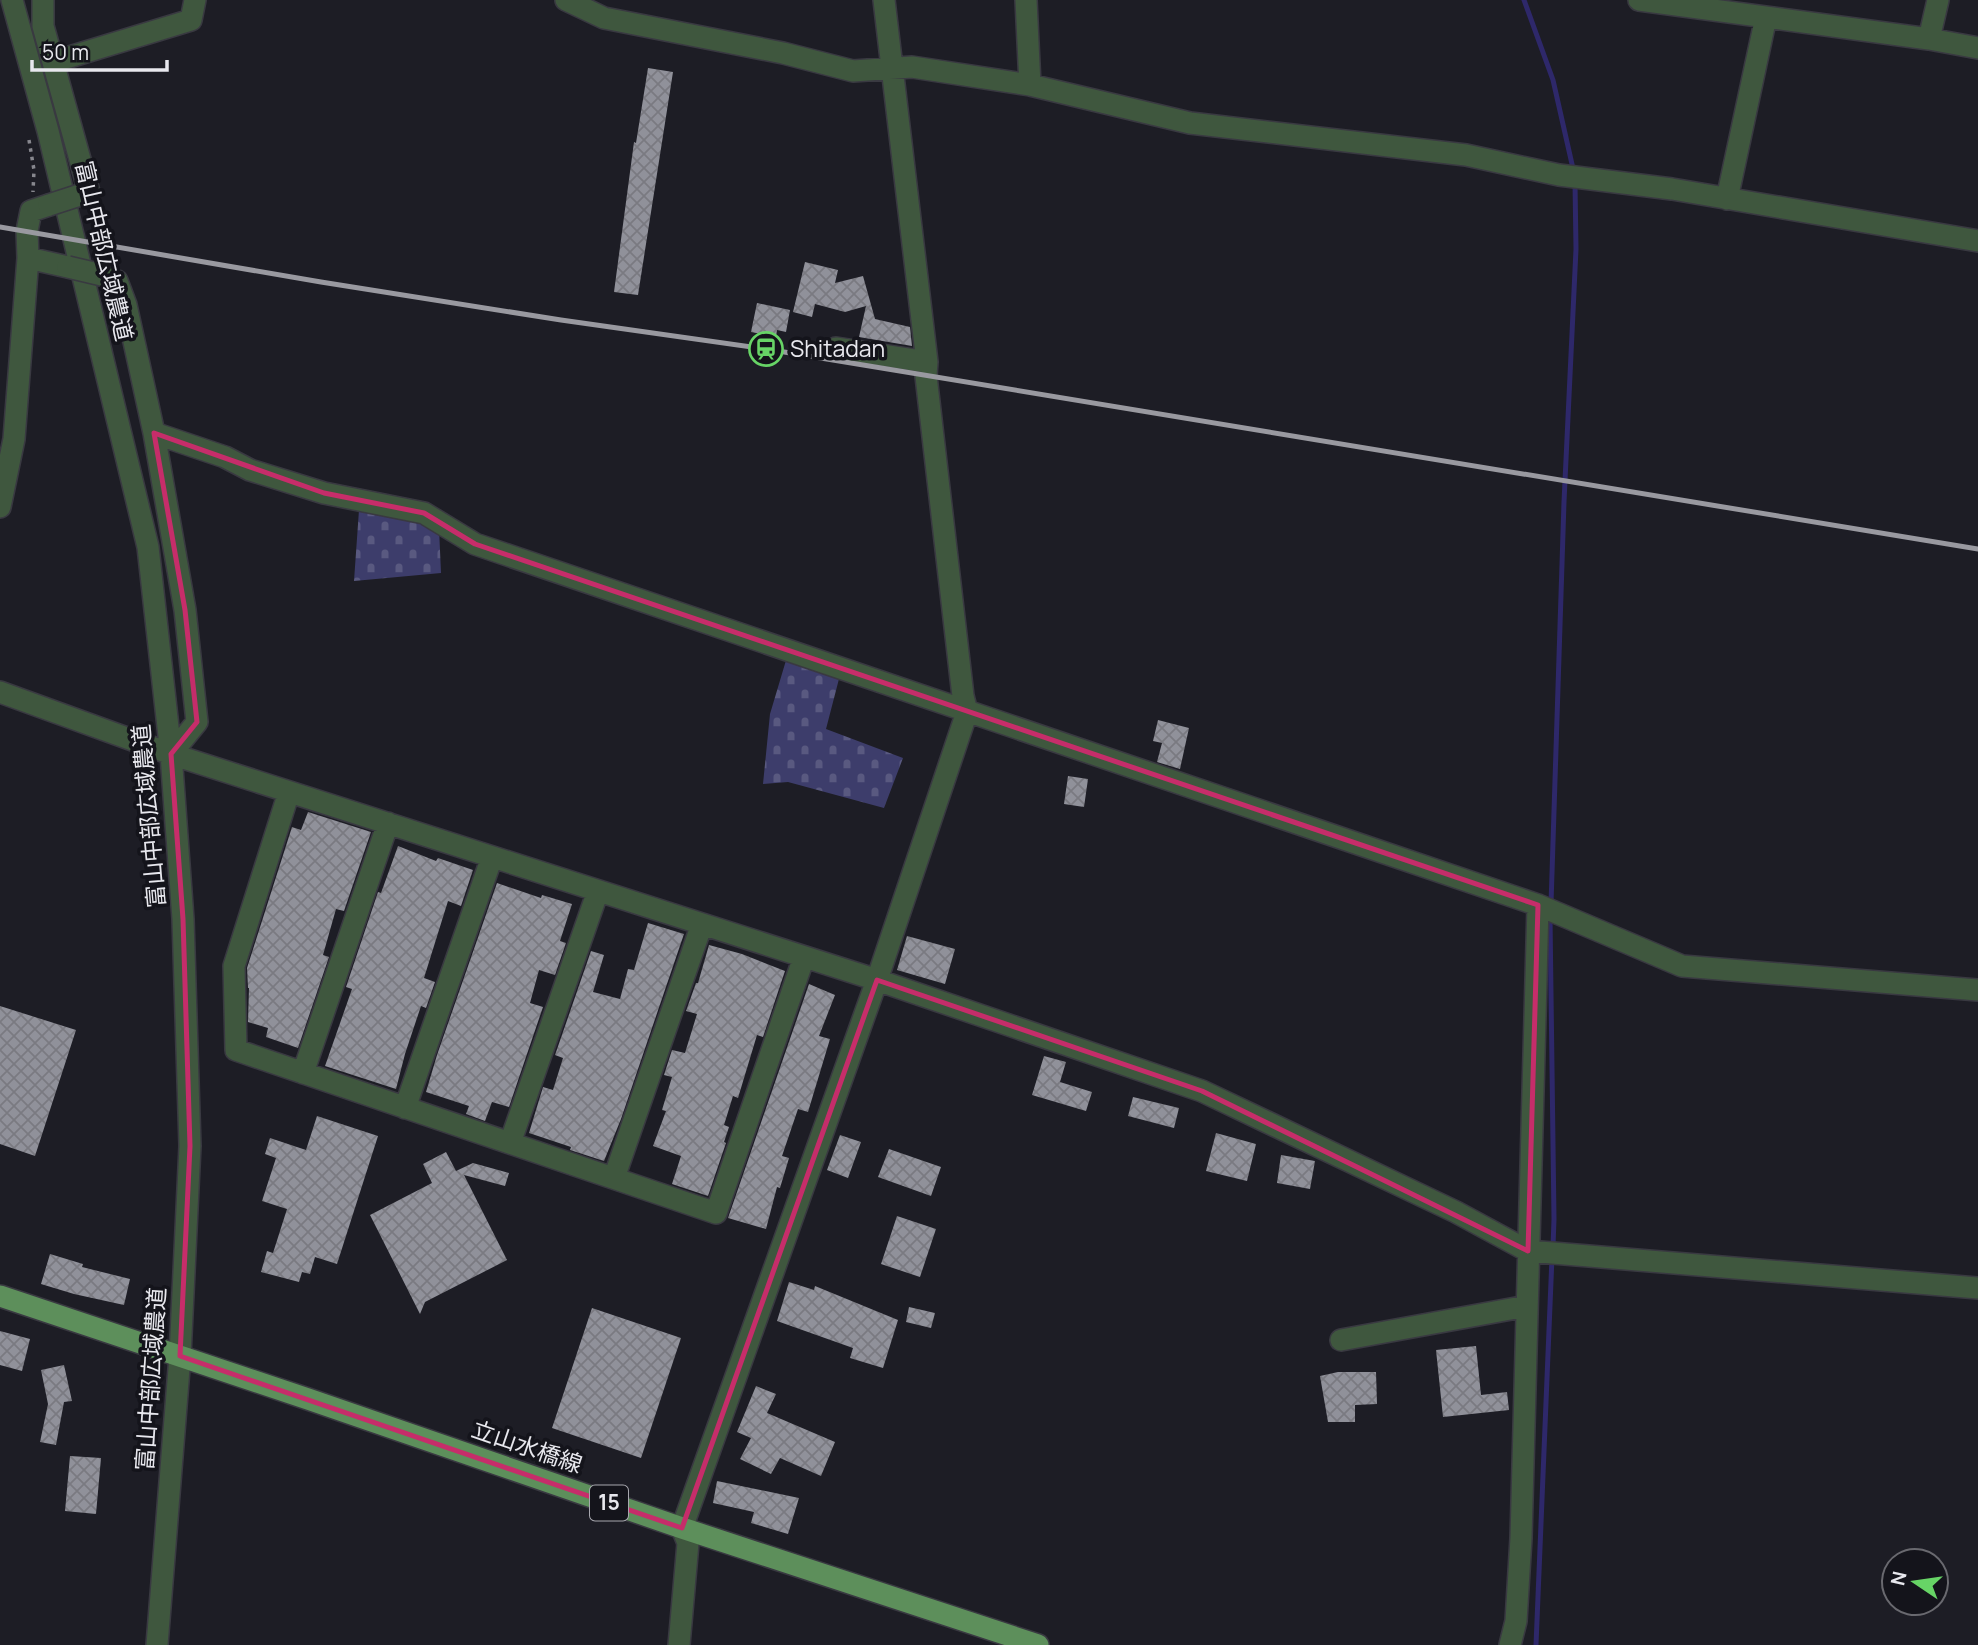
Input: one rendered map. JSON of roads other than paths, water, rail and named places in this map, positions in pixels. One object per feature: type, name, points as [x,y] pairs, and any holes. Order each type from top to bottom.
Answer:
[{"type":"main road","name":"立山水橋線","points":[[0,1296],[682,1528],[1038,1645]]},
{"type":"street","name":"富山中部広域農道","points":[[12,0],[48,131],[148,547],[171,754],[183,919],[190,1146],[180,1356],[157,1645]]},
{"type":"street","points":[[0,507],[14,439],[28,258],[27,231],[40,208],[89,192],[43,26],[43,0]]},
{"type":"street","points":[[53,62],[191,20],[195,0]]},
{"type":"street","points":[[566,0],[604,18],[783,53],[853,71],[912,67],[1030,85],[1190,123],[1466,155],[1559,175],[1672,189],[1978,241]]},
{"type":"street","points":[[679,1645],[688,1544],[682,1528],[877,980],[967,712],[963,696],[884,0]]},
{"type":"street","points":[[1026,0],[1030,85]]},
{"type":"street","points":[[1639,0],[1978,48]]},
{"type":"street","points":[[1928,39],[1938,0]]},
{"type":"street","points":[[1727,199],[1766,17]]},
{"type":"street","points":[[28,258],[117,281],[126,305],[154,433],[185,610],[197,722],[171,754]]},
{"type":"street","points":[[836,348],[927,362]]},
{"type":"street","points":[[154,433],[225,457],[250,470],[324,493],[424,513],[475,544],[1538,905],[1682,967],[1978,990]]},
{"type":"street","points":[[0,692],[171,754],[877,980],[1202,1091],[1456,1212],[1528,1251],[1978,1288]]},
{"type":"street","points":[[289,792],[234,966],[236,1050],[716,1213],[804,957]]},
{"type":"street","points":[[303,1073],[388,823]]},
{"type":"street","points":[[405,1108],[492,857]]},
{"type":"street","points":[[510,1143],[598,891]]},
{"type":"street","points":[[1510,1645],[1516,1622],[1521,1538],[1538,905]]},
{"type":"street","points":[[614,1178],[702,925]]},
{"type":"street","points":[[1341,1340],[1527,1306]]},
{"type":"waterway","points":[[1524,0],[1553,80],[1574,173]]},
{"type":"waterway","points":[[1551,904],[1564,502],[1576,249],[1575,183]]},
{"type":"waterway","points":[[1550,917],[1553,1247]]},
{"type":"waterway","points":[[1536,1645],[1552,1257]]},
{"type":"railway","points":[[0,227],[321,282],[766,349],[1978,549]]},
{"type":"place","name":"Shitadan","points":[[766,349]]}]
